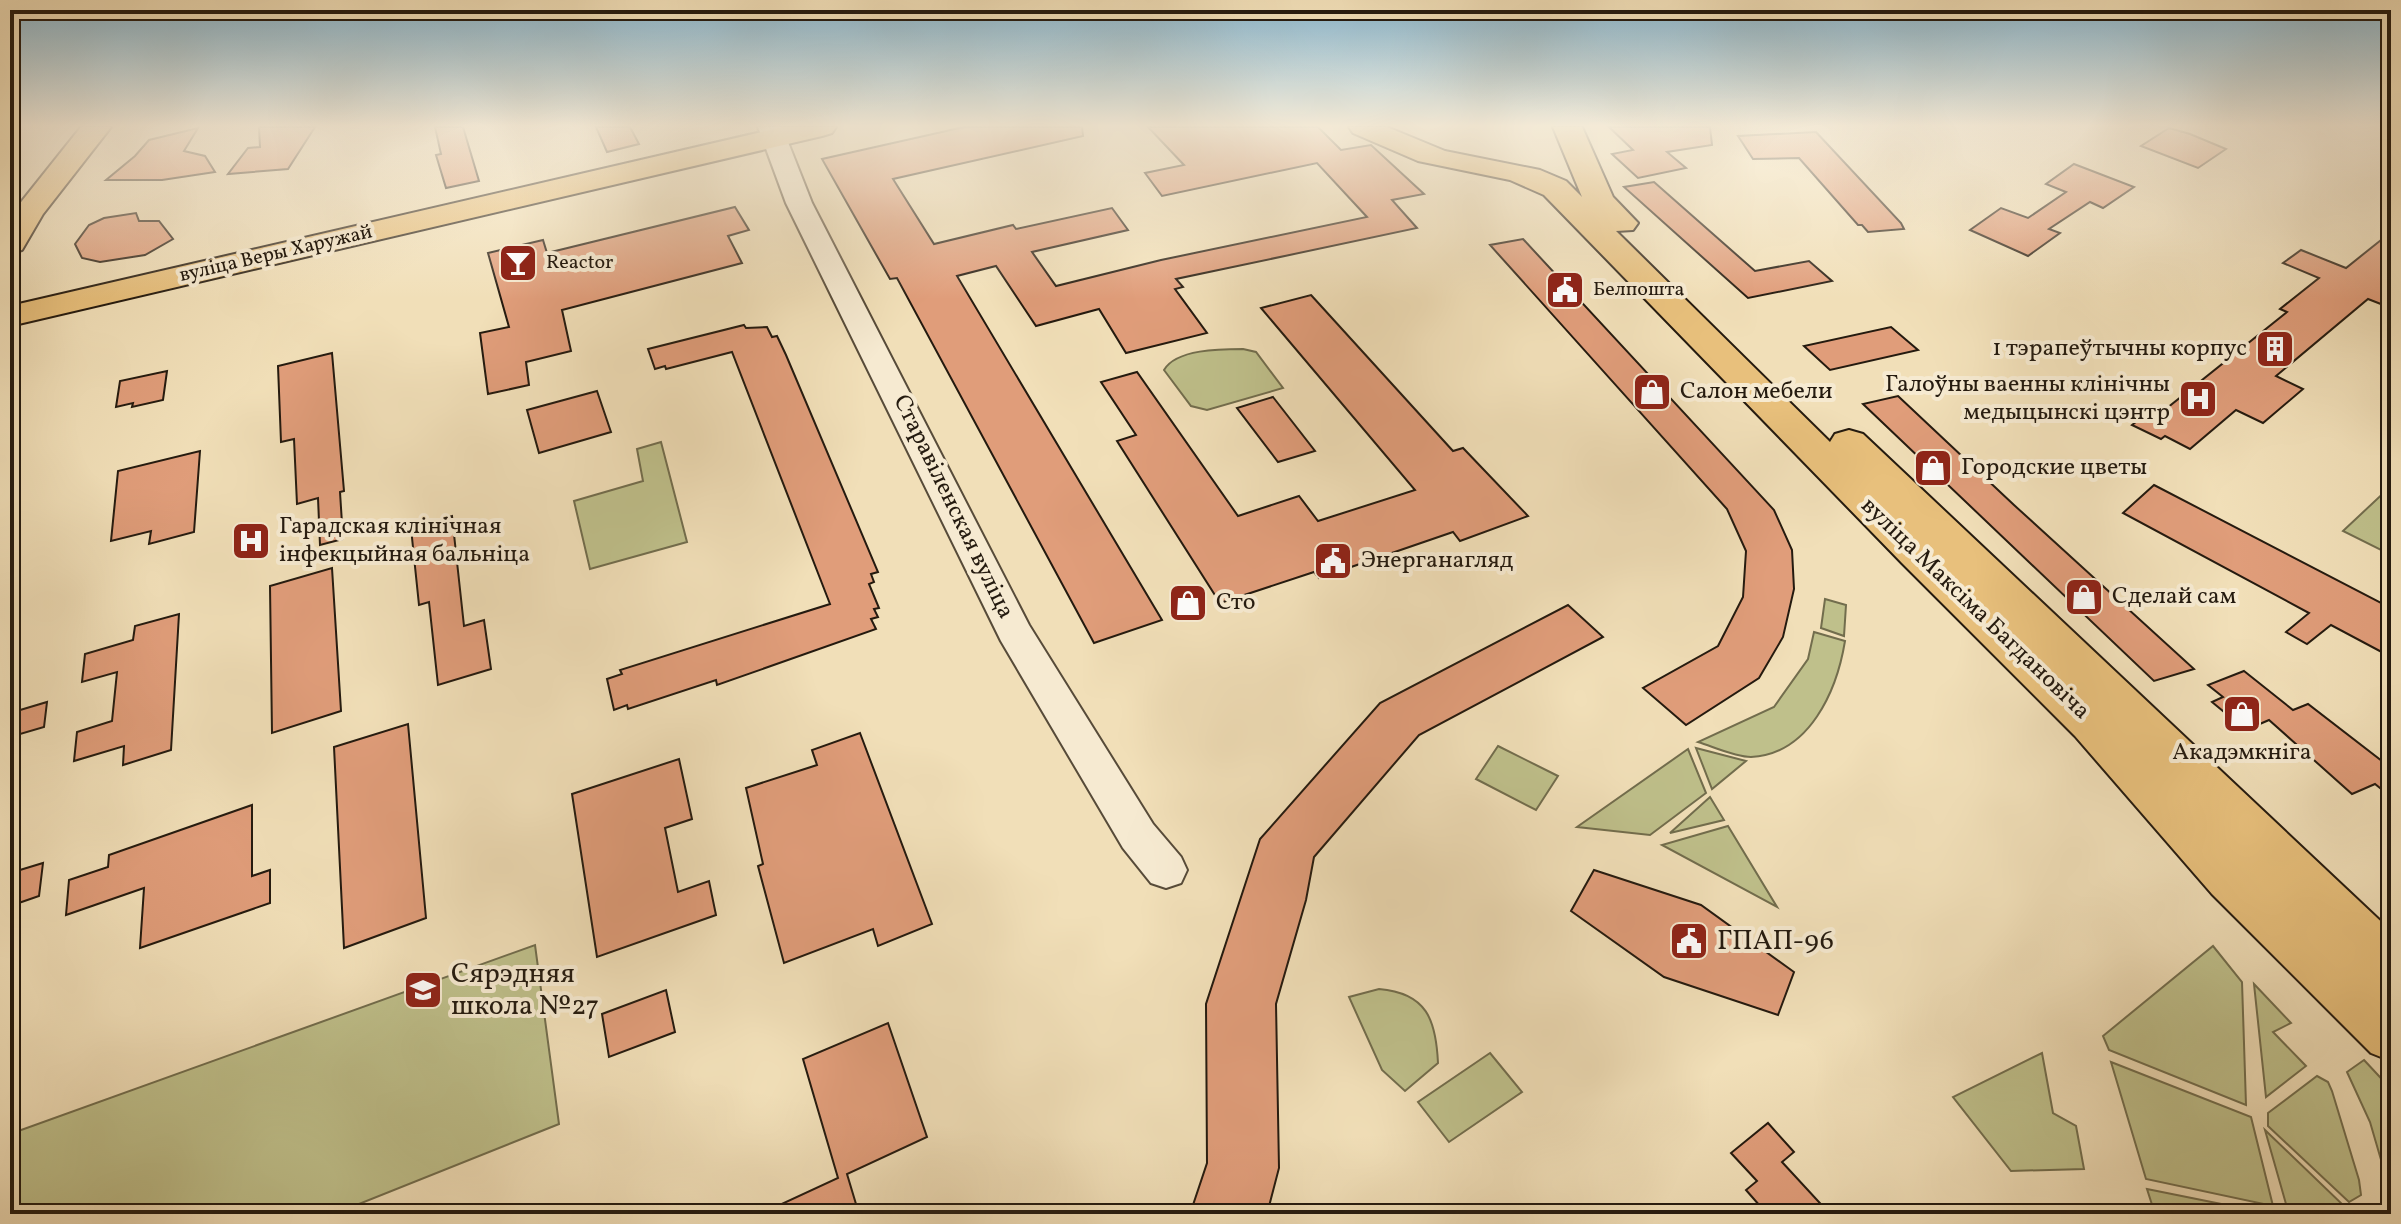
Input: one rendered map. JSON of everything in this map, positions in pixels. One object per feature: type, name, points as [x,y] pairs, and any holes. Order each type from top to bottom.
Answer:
[{"type":"main road","points":[[10,243],[29,211],[51,184]]},
{"type":"main road","name":"вуліца Веры Харужай","points":[[10,316],[559,184]]},
{"type":"main road","name":"вуліца Максіма Багдановіча","points":[[1587,184],[1599,201],[1875,489],[2092,723],[2230,878],[2391,1034]]},
{"type":"main road","name":"вуліца Максіма Багдановіча","points":[[1875,489],[2391,967]]},
{"type":"street","name":"Старавіленская вуліца","points":[[792,184],[1014,631],[1138,836],[1166,870]]},
{"type":"green space","points":[[1243,349],[1256,352],[1283,388],[1207,410],[1191,406],[1164,370],[1170,363],[1188,354]]},
{"type":"green space","points":[[661,442],[687,542],[590,569],[574,501],[643,481],[637,449]]},
{"type":"green space","points":[[2391,486],[2391,555],[2343,531]]},
{"type":"green space","points":[[1825,599],[1846,605],[1844,636],[1821,628]]},
{"type":"green space","points":[[1814,632],[1845,641],[1827,698],[1805,732],[1772,753],[1751,757],[1731,754],[1698,742],[1774,707],[1808,659]]},
{"type":"green space","points":[[1498,746],[1558,776],[1536,810],[1476,779]]},
{"type":"green space","points":[[1696,748],[1746,761],[1712,789]]},
{"type":"green space","points":[[1688,749],[1706,793],[1650,835],[1577,827]]},
{"type":"green space","points":[[1710,797],[1724,820],[1670,833]]},
{"type":"green space","points":[[1728,826],[1777,907],[1662,845]]},
{"type":"green space","name":"Сярэдняя школа №27","points":[[535,945],[559,1124],[334,1214],[10,1214],[10,1134]]},
{"type":"green space","points":[[2213,946],[2242,982],[2246,1105],[2109,1050],[2103,1036]]},
{"type":"green space","points":[[2254,984],[2291,1023],[2273,1032],[2306,1066],[2266,1097]]},
{"type":"green space","points":[[1379,989],[1408,996],[1418,1003],[1426,1011],[1435,1034],[1438,1063],[1405,1091],[1382,1070],[1349,997]]},
{"type":"green space","points":[[1490,1053],[1522,1092],[1449,1142],[1418,1102]]},
{"type":"green space","points":[[2042,1053],[2053,1113],[2076,1126],[2084,1169],[2011,1171],[1953,1097]]},
{"type":"green space","points":[[2364,1060],[2391,1089],[2391,1194],[2370,1122],[2347,1072]]},
{"type":"green space","points":[[2111,1062],[2251,1117],[2273,1206],[2146,1179]]},
{"type":"green space","points":[[2317,1076],[2328,1082],[2332,1091],[2359,1180],[2361,1195],[2349,1202],[2268,1126],[2268,1113]]},
{"type":"green space","points":[[2265,1130],[2343,1205],[2341,1214],[2286,1204]]},
{"type":"green space","points":[[2147,1189],[2271,1214],[2155,1214]]},
{"type":"building","points":[[836,184],[896,184],[934,244],[1013,225],[1016,229],[1112,208],[1128,230],[1032,252],[1056,286],[1161,260],[1367,217],[1337,184],[1413,184],[1424,194],[1392,200],[1417,228],[1176,279],[1183,287],[1175,289],[1207,333],[1126,353],[1099,309],[1036,326],[996,266],[957,276],[1162,620],[1094,643],[897,278],[890,279]]},
{"type":"building","points":[[1153,184],[1218,184],[1162,196]]},
{"type":"building","points":[[1656,184],[1755,271],[1809,261],[1832,281],[1748,298],[1624,187]]},
{"type":"building","points":[[1822,184],[1865,184],[1904,229],[1868,232]]},
{"type":"building","points":[[2046,184],[2126,184],[2134,187],[2103,208],[2090,202],[2049,229],[2060,233],[2028,256],[1970,230],[2001,208],[2028,218],[2066,192]]},
{"type":"building","points":[[735,207],[749,230],[728,236],[742,263],[562,310],[571,351],[526,362],[529,385],[488,394],[480,333],[509,327],[488,253],[543,240],[547,253]]},
{"type":"building","points":[[136,213],[139,221],[159,221],[173,239],[145,255],[100,262],[82,258],[75,244],[89,225],[104,218]]},
{"type":"building","name":"1 тэрапеўтычны корпус","points":[[2391,232],[2391,308],[2368,299],[2276,376],[2303,389],[2263,423],[2236,410],[2190,449],[2165,436],[2161,439],[2132,425],[2149,412],[2157,416],[2287,312],[2280,309],[2319,278],[2283,263],[2301,250],[2346,268]]},
{"type":"building","points":[[1523,239],[1774,510],[1792,550],[1794,589],[1783,637],[1759,678],[1686,725],[1643,688],[1718,646],[1743,597],[1746,551],[1727,509],[1490,245]]},
{"type":"building","points":[[1311,295],[1453,451],[1463,448],[1528,516],[1460,541],[1453,532],[1319,578],[1314,572],[1220,603],[1117,441],[1136,435],[1101,382],[1137,372],[1238,516],[1299,496],[1318,521],[1415,490],[1261,308]]},
{"type":"building","points":[[744,325],[746,328],[767,327],[772,337],[777,336],[786,355],[878,572],[871,574],[874,582],[869,584],[879,608],[874,609],[878,617],[871,619],[876,629],[717,685],[716,680],[628,709],[627,705],[614,710],[607,679],[622,674],[620,670],[830,604],[732,352],[655,369],[648,349]]},
{"type":"building","points":[[1891,327],[1918,350],[1830,370],[1804,346]]},
{"type":"building","points":[[332,353],[344,491],[340,492],[343,539],[320,545],[318,498],[297,504],[294,439],[281,442],[278,366]]},
{"type":"building","points":[[167,371],[163,400],[116,407],[120,381]]},
{"type":"building","points":[[597,391],[611,432],[539,453],[527,410]]},
{"type":"building","points":[[1898,396],[2194,669],[2154,681],[1863,404]]},
{"type":"building","points":[[1273,397],[1315,451],[1278,462],[1237,408]]},
{"type":"building","points":[[200,451],[194,532],[149,544],[151,531],[111,541],[118,471]]},
{"type":"building","points":[[2154,485],[2391,608],[2391,657],[2331,625],[2307,644],[2286,632],[2309,613],[2123,513]]},
{"type":"building","points":[[452,516],[464,626],[484,620],[491,669],[438,685],[429,602],[419,605],[411,528]]},
{"type":"building","points":[[332,568],[341,711],[272,733],[270,586]]},
{"type":"building","points":[[1568,605],[1603,637],[1419,735],[1314,857],[1306,900],[1276,1004],[1279,1168],[1267,1214],[1190,1214],[1207,1163],[1206,1004],[1260,839],[1380,703]]},
{"type":"building","points":[[179,614],[171,750],[123,765],[124,746],[74,761],[77,732],[112,721],[117,672],[82,682],[85,654],[133,640],[135,626]]},
{"type":"building","points":[[2244,671],[2293,710],[2308,704],[2391,768],[2391,797],[2375,784],[2352,794],[2269,720],[2246,730],[2212,702],[2223,697],[2208,685]]},
{"type":"building","points":[[47,702],[44,727],[10,737],[10,713]]},
{"type":"building","points":[[408,724],[426,918],[344,948],[334,747]]},
{"type":"building","points":[[860,733],[932,924],[878,946],[873,929],[784,963],[758,866],[763,864],[746,788],[817,765],[812,750]]},
{"type":"building","points":[[679,759],[692,819],[665,828],[678,892],[709,881],[716,915],[597,957],[572,794]]},
{"type":"building","points":[[252,805],[252,876],[270,870],[270,903],[140,948],[144,888],[66,915],[69,880],[108,867],[109,855]]},
{"type":"building","points":[[43,863],[39,896],[10,906],[10,873]]},
{"type":"building","points":[[1594,870],[1701,905],[1794,972],[1778,1015],[1664,977],[1571,911]]},
{"type":"building","points":[[666,990],[675,1032],[609,1057],[602,1014]]},
{"type":"building","points":[[888,1023],[927,1137],[847,1174],[859,1214],[760,1214],[838,1178],[803,1059]]},
{"type":"building","points":[[1768,1123],[1794,1152],[1782,1162],[1830,1214],[1767,1214],[1746,1190],[1757,1181],[1731,1153]]},
{"type":"place","name":"Reactor","points":[[518,263]]},
{"type":"place","name":"Белпошта","points":[[1565,290]]},
{"type":"place","name":"1 тэрапеўтычны корпус","points":[[2275,349]]},
{"type":"place","name":"Салон мебели","points":[[1652,392]]},
{"type":"place","name":"Галоўны ваенны клінічны медыцынскі цэнтр","points":[[2198,399]]},
{"type":"place","name":"Городские цветы","points":[[1933,468]]},
{"type":"place","name":"Гарадская клінічная інфекцыйная бальніца","points":[[251,541]]},
{"type":"place","name":"Энерганагляд","points":[[1333,561]]},
{"type":"place","name":"Сделай сам","points":[[2084,597]]},
{"type":"place","name":"Сто","points":[[1188,603]]},
{"type":"place","name":"Акадэмкніга","points":[[2242,714]]},
{"type":"place","name":"ГПАП-96","points":[[1689,941]]},
{"type":"place","name":"Сярэдняя школа №27","points":[[423,990]]}]
